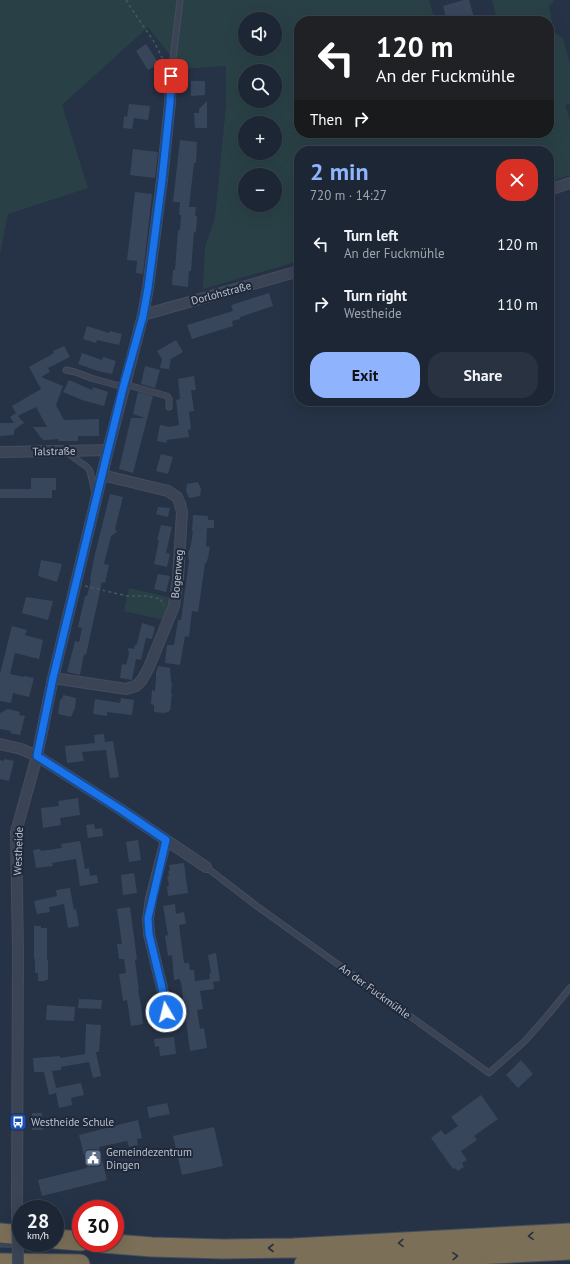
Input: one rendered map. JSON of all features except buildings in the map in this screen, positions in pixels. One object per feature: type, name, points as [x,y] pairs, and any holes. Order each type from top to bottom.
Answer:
[{"type":"highway","points":[[0,1233],[12,1234]]},
{"type":"highway","points":[[124,1246],[223,1249],[293,1248],[570,1233]]},
{"type":"highway","points":[[304,1264],[570,1250]]},
{"type":"highway","points":[[0,1263],[80,1264]]},
{"type":"street","name":"Westheide","points":[[18,1264],[18,952],[16,832],[37,756],[53,678],[108,450],[143,316],[162,180],[170,103],[171,76]]},
{"type":"street","points":[[554,188],[570,183]]},
{"type":"street","name":"Dorlohstraße","points":[[143,316],[294,272]]},
{"type":"street","name":"Talstraße","points":[[0,452],[108,450]]},
{"type":"street","name":"Bogenweg","points":[[53,678],[126,689],[136,686],[142,680],[174,606],[178,578],[182,512],[179,500],[168,491],[102,475]]},
{"type":"street","name":"An der Fuckmühle","points":[[0,744],[21,748],[37,756],[120,809],[206,867]]},
{"type":"street","points":[[166,840],[148,918],[149,934],[162,988],[166,1012]]},
{"type":"lane","points":[[171,76],[180,0]]},
{"type":"lane","points":[[66,370],[91,378],[167,396],[169,398],[169,407]]},
{"type":"lane","points":[[65,451],[87,467],[90,472],[97,499]]},
{"type":"lane","name":"An der Fuckmühle","points":[[206,867],[254,904],[489,1073],[524,1042],[570,988]]},
{"type":"lane","points":[[0,1244],[72,1244]]},
{"type":"path","points":[[126,0],[153,40],[171,76]]},
{"type":"path","points":[[76,584],[127,596],[146,596],[162,599],[162,604]]},
{"type":"green space","points":[[0,0],[429,0],[434,16],[294,16],[294,138],[554,138],[554,32],[563,38],[570,64],[570,104],[565,105],[570,120],[570,175],[554,180],[554,146],[294,146],[294,262],[203,289],[205,247],[215,218],[226,105],[226,66],[181,69],[148,27],[62,105],[88,188],[8,214],[0,255]]},
{"type":"green space","points":[[492,0],[554,0],[549,6],[551,16],[496,16]]},
{"type":"green space","points":[[129,588],[172,598],[164,620],[124,611]]},
{"type":"place","name":"Westheide Schule","points":[[18,1122]]},
{"type":"place","name":"Gemeindezentrum Dingen","points":[[93,1158]]},
{"type":"route","points":[[166,1012],[162,988],[149,934],[148,918],[166,840],[37,756],[53,678],[123,388],[143,316],[162,180],[170,103],[171,76]]}]
